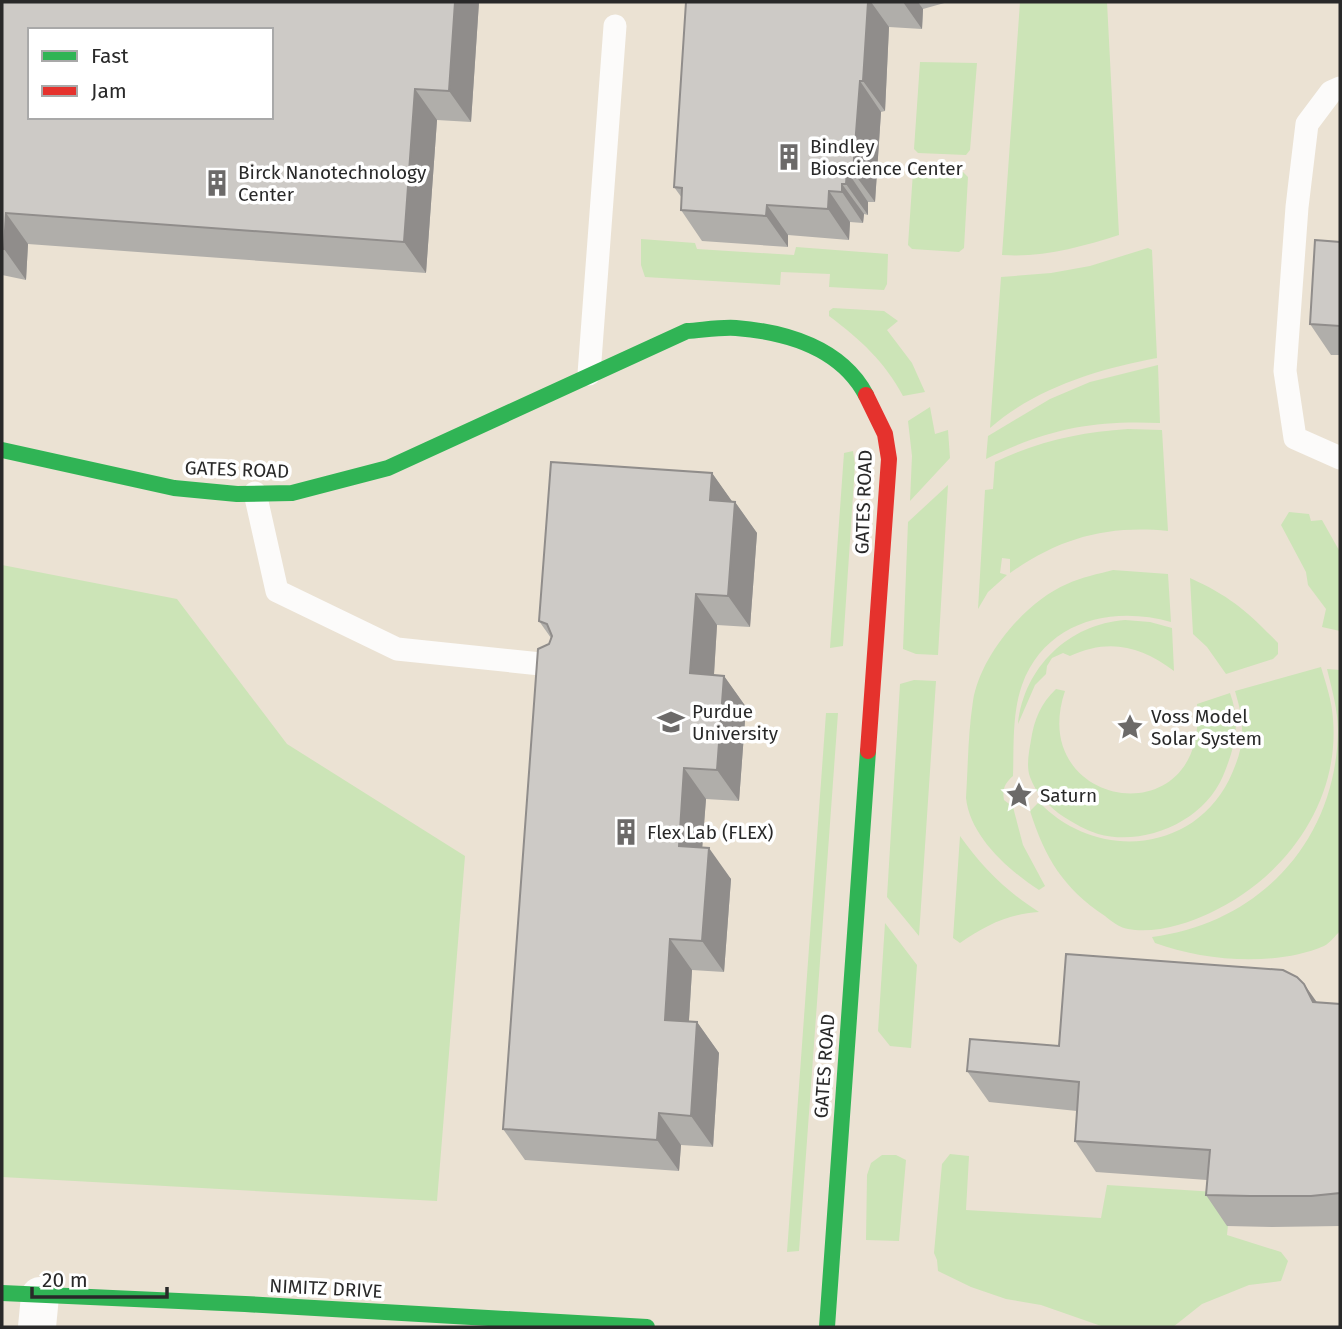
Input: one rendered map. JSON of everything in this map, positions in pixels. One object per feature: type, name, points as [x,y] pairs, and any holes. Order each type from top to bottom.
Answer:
[{"type":"street","name":"GATES ROAD","points":[[2,450],[174,488],[292,493],[388,468],[687,331],[735,328],[803,340],[840,363],[861,386],[884,433],[889,459],[827,1327]]},
{"type":"street","name":"NIMITZ DRIVE","points":[[2,1293],[39,1311],[245,1304],[647,1327]]},
{"type":"lane","points":[[589,374],[615,26]]},
{"type":"lane","points":[[1340,88],[1331,92],[1307,124],[1297,207],[1285,371],[1295,438],[1340,458]]},
{"type":"lane","points":[[255,493],[277,591],[397,649],[560,666]]},
{"type":"shaded area","name":"Purdue University","points":[[2,2],[1340,2],[1340,1327],[2,1327]]},
{"type":"green space","points":[[1020,2],[1107,2],[1119,235],[1047,253],[1002,255]]},
{"type":"green space","points":[[920,62],[977,63],[970,150],[966,155],[918,153],[914,149]]},
{"type":"green space","points":[[916,169],[963,172],[968,177],[964,248],[959,252],[912,249],[908,245],[913,172]]},
{"type":"green space","points":[[641,239],[695,243],[697,249],[794,255],[796,247],[888,254],[887,284],[884,290],[829,287],[830,274],[781,272],[780,285],[645,277],[641,265]]},
{"type":"green space","points":[[1148,248],[1152,250],[1157,358],[1090,374],[1047,391],[990,428],[1001,277],[1051,273],[1090,266]]},
{"type":"green space","points":[[833,308],[884,311],[898,321],[887,330],[912,363],[925,392],[903,396],[871,352],[829,316],[829,311]]},
{"type":"green space","points":[[1158,365],[1160,423],[1113,423],[1071,429],[1030,440],[986,459],[988,436],[1050,399],[1090,382]]},
{"type":"green space","points":[[930,407],[935,434],[948,430],[950,458],[910,501],[912,456],[908,421]]},
{"type":"green space","points":[[1128,429],[1162,430],[1168,531],[1125,530],[1085,537],[1047,551],[1010,573],[1010,559],[1002,558],[1000,573],[1007,575],[988,592],[978,609],[985,490],[993,489],[995,462],[1028,448],[1060,439]]},
{"type":"green space","points":[[853,451],[855,465],[843,646],[830,648],[844,453]]},
{"type":"green space","points":[[948,485],[938,655],[916,654],[903,649],[908,522]]},
{"type":"green space","points":[[1289,512],[1309,514],[1311,521],[1322,520],[1340,552],[1340,631],[1322,627],[1326,609],[1308,585],[1306,572],[1281,525]]},
{"type":"green space","points":[[2,565],[177,599],[287,744],[465,856],[437,1201],[2,1177]]},
{"type":"green space","points":[[1113,570],[1168,574],[1171,622],[1126,616],[1083,623],[1064,632],[1047,646],[1033,663],[1022,685],[1014,730],[1013,776],[1005,786],[1003,796],[1013,807],[1023,845],[1045,886],[1039,890],[1015,873],[992,851],[969,812],[966,798],[973,701],[985,666],[1007,632],[1021,617],[1051,592],[1067,584]]},
{"type":"green space","points":[[1190,578],[1228,598],[1248,614],[1278,643],[1278,654],[1273,659],[1226,674],[1207,647],[1193,634]]},
{"type":"green space","points":[[1125,620],[1150,622],[1172,628],[1174,671],[1162,662],[1124,647],[1098,647],[1070,656],[1063,653],[1052,658],[1046,674],[1035,685],[1018,724],[1029,684],[1053,652],[1086,630]]},
{"type":"green space","points":[[1321,667],[1333,719],[1333,750],[1327,780],[1317,808],[1302,835],[1283,859],[1261,880],[1237,898],[1201,917],[1170,927],[1138,930],[1119,926],[1090,905],[1057,871],[1042,843],[1030,811],[1039,802],[1061,821],[1087,834],[1113,840],[1140,841],[1167,835],[1191,823],[1212,805],[1229,780],[1242,740],[1241,717],[1235,691]]},
{"type":"green space","points":[[1327,669],[1340,670],[1340,931],[1324,946],[1305,953],[1262,959],[1195,954],[1155,943],[1152,937],[1191,929],[1226,914],[1258,895],[1285,870],[1307,841],[1323,808],[1334,771],[1338,723]]},
{"type":"green space","points":[[914,680],[936,681],[919,936],[887,897],[900,684]]},
{"type":"green space","points":[[1056,689],[1065,691],[1060,731],[1070,762],[1092,783],[1120,793],[1150,791],[1176,776],[1193,747],[1197,704],[1230,693],[1235,715],[1235,735],[1223,776],[1214,792],[1187,818],[1171,827],[1135,837],[1098,834],[1064,817],[1040,795],[1028,768],[1036,719],[1046,700]]},
{"type":"green space","points":[[826,713],[838,713],[799,1251],[787,1252]]},
{"type":"green space","points":[[960,836],[996,878],[1039,912],[1017,915],[998,922],[960,943],[953,938]]},
{"type":"green space","points":[[885,923],[917,965],[911,1048],[890,1046],[878,1031]]},
{"type":"green space","points":[[950,1154],[969,1156],[966,1210],[1101,1218],[1107,1185],[1231,1193],[1227,1235],[1281,1252],[1288,1261],[1281,1281],[1249,1285],[1202,1304],[1173,1327],[1104,1327],[1041,1305],[1006,1299],[971,1287],[938,1271],[934,1253],[942,1164]]},
{"type":"green space","points":[[882,1155],[896,1155],[906,1160],[899,1241],[866,1240],[867,1175],[871,1163]]},
{"type":"building","name":"Birck Nanotechnology Center","points":[[2,2],[455,2],[449,91],[415,89],[404,242],[6,213],[4,249]]},
{"type":"building","name":"Bindley Bioscience Center","points":[[686,2],[868,2],[853,172],[847,171],[842,192],[829,191],[828,209],[767,205],[766,216],[681,210],[682,188],[674,187]]},
{"type":"building","points":[[1315,240],[1340,242],[1340,326],[1310,324]]},
{"type":"building","name":"Flex Lab (FLEX)","points":[[551,462],[712,473],[710,500],[735,502],[728,596],[696,594],[690,673],[724,676],[717,770],[684,768],[679,846],[709,848],[702,941],[670,939],[665,1020],[697,1022],[691,1116],[659,1113],[657,1140],[503,1129],[538,649],[549,644],[552,636],[547,624],[539,621]]},
{"type":"building","points":[[1066,954],[1283,970],[1304,984],[1313,1002],[1340,1004],[1340,1193],[1311,1196],[1206,1195],[1210,1150],[1075,1141],[1079,1082],[967,1071],[970,1039],[1059,1046]]},
{"type":"traffic: fast","points":[[2,450],[174,488],[237,494],[292,493],[388,468],[687,331],[718,328],[755,330],[810,345],[842,365],[866,395]]},
{"type":"traffic: fast","points":[[827,1327],[868,751]]},
{"type":"traffic: fast","points":[[2,1293],[647,1327]]},
{"type":"traffic: jam","points":[[866,395],[885,434],[889,459],[868,751]]},
{"type":"place","name":"Bindley Bioscience Center","points":[[789,157]]},
{"type":"place","name":"Birck Nanotechnology Center","points":[[217,183]]},
{"type":"place","name":"Purdue University","points":[[671,722]]},
{"type":"place","name":"Voss Model Solar System","points":[[1130,727]]},
{"type":"place","name":"Saturn","points":[[1019,795]]},
{"type":"place","name":"Flex Lab (FLEX)","points":[[626,832]]}]
